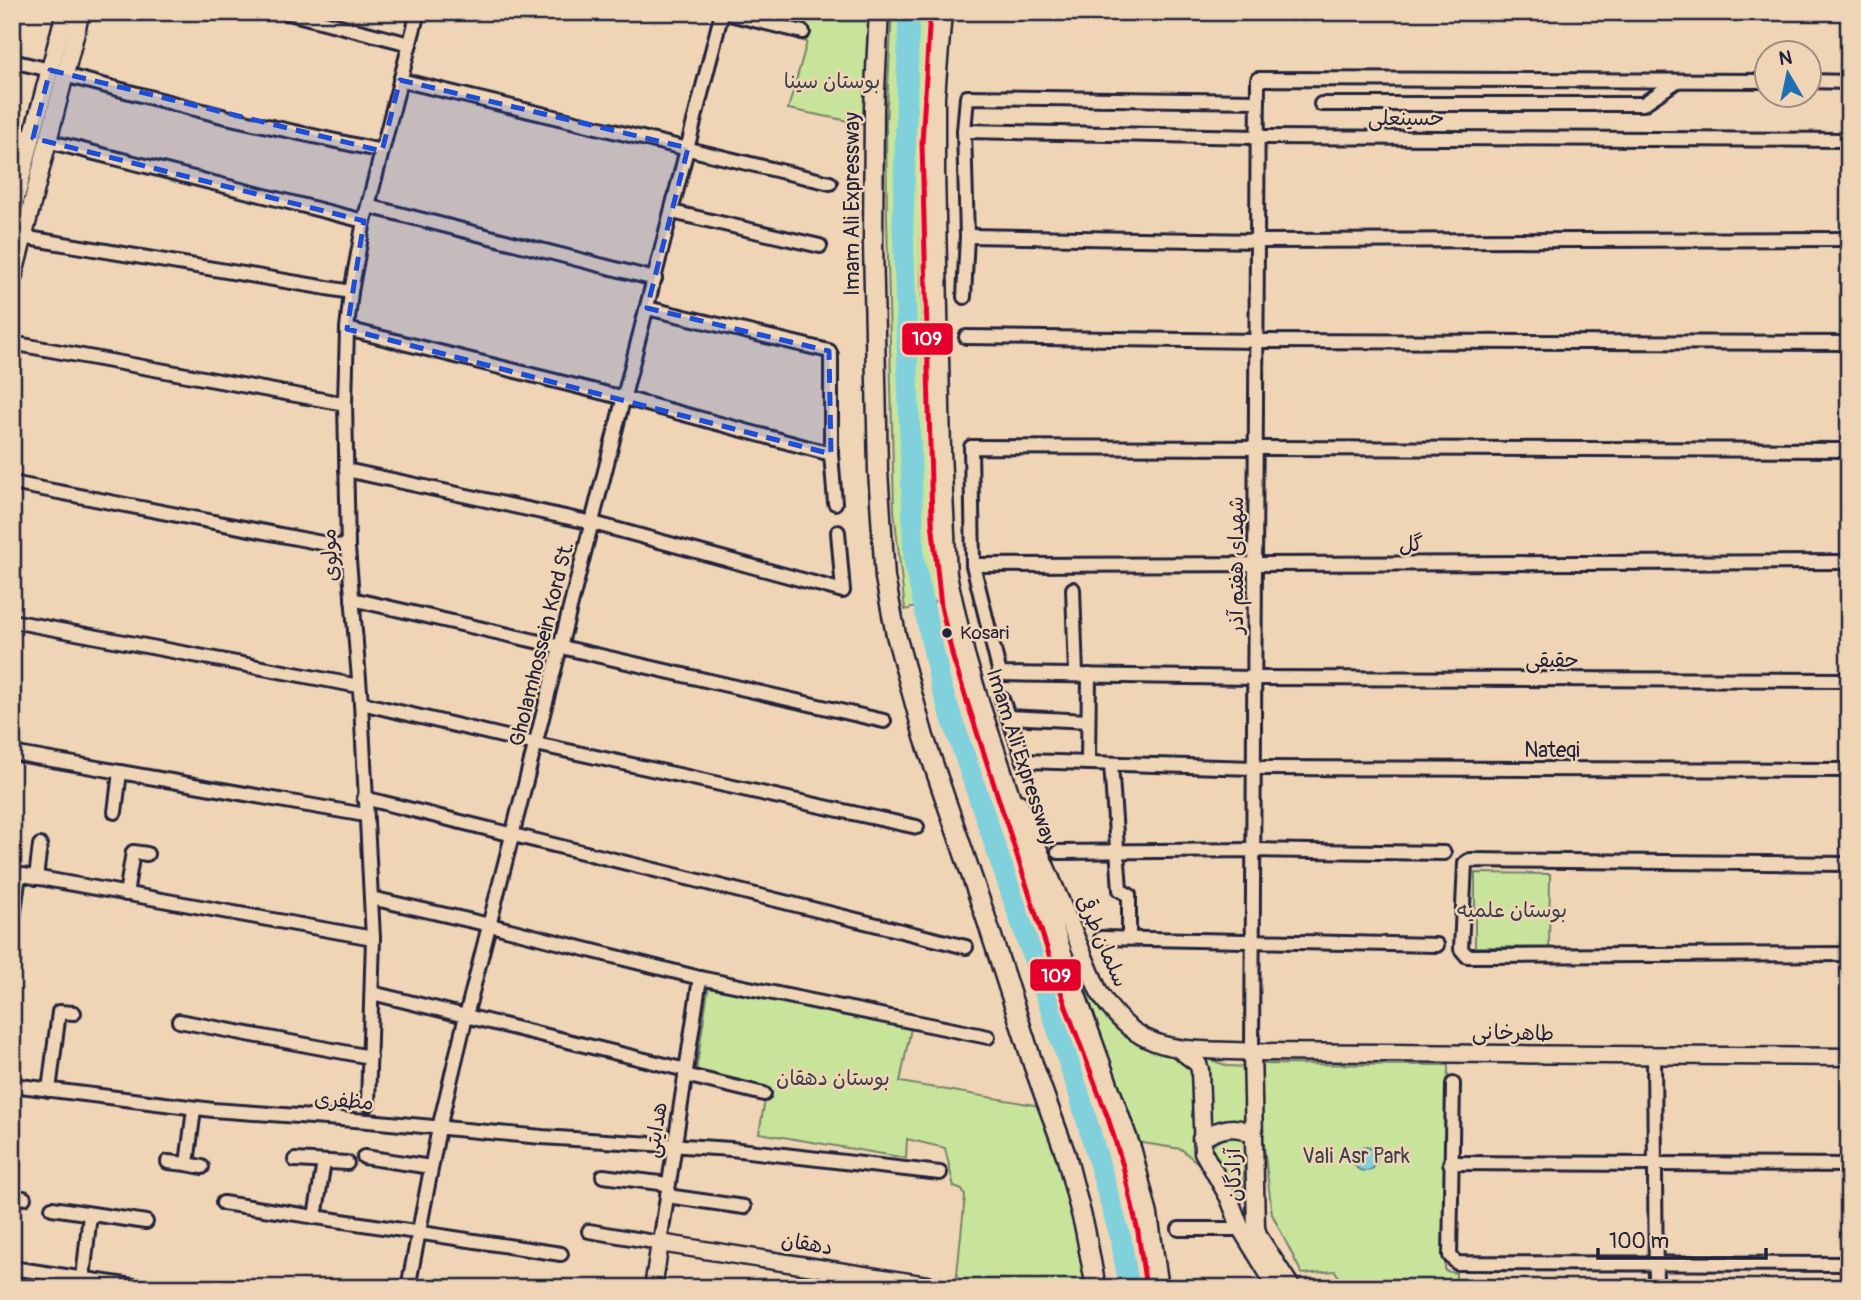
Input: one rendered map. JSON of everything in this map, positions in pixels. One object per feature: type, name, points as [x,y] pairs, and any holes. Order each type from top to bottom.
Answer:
[{"type":"highway","name":"Imam Ali Expressway","points":[[879,12],[874,108],[873,243],[878,471],[885,578],[899,646],[924,737],[1066,1156],[1086,1229],[1096,1288]]},
{"type":"highway","name":"Imam Ali Expressway","points":[[944,12],[936,96],[936,247],[947,575],[965,655],[1016,818],[1132,1151],[1149,1215],[1159,1288]]},
{"type":"main road","points":[[12,282],[17,236],[57,73],[65,12]]},
{"type":"main road","points":[[57,73],[81,12]]},
{"type":"main road","points":[[12,214],[40,140]]},
{"type":"main road","name":"سلمان طرقی","points":[[1000,761],[1031,828],[1084,961],[1103,998],[1122,1023],[1141,1038],[1177,1048]]},
{"type":"main road","points":[[1177,1048],[1198,1064],[1200,1070],[1203,1152],[1229,1198],[1241,1229],[1277,1288]]},
{"type":"main road","name":"طاهرخانی","points":[[1177,1048],[1252,1052],[1849,1057]]},
{"type":"main road","name":"آزادگان","points":[[1252,1052],[1256,1228],[1292,1288]]},
{"type":"main road","points":[[1201,1139],[1214,1131],[1227,1128],[1247,1130],[1254,1136]]},
{"type":"main road","name":"هدایتی","points":[[653,1288],[660,1243]]},
{"type":"main road","name":"دهقان","points":[[660,1243],[947,1288]]},
{"type":"street","points":[[285,12],[410,44]]},
{"type":"street","name":"مولوی","points":[[368,1104],[373,938],[361,703],[348,548],[346,329],[368,206],[418,12]]},
{"type":"street","points":[[722,12],[803,32]]},
{"type":"street","name":"Gholamhossein Kord St.","points":[[408,1288],[439,1128],[466,1016],[722,12]]},
{"type":"street","points":[[12,61],[226,117],[382,151]]},
{"type":"street","name":"شهدای هفتم آذر","points":[[1252,1052],[1258,79],[1677,81]]},
{"type":"street","points":[[400,80],[830,183]]},
{"type":"street","points":[[1321,103],[1643,104],[1677,81],[1752,81]]},
{"type":"street","points":[[1822,81],[1849,82]]},
{"type":"street","points":[[964,296],[967,236],[964,131],[967,97],[1258,101]]},
{"type":"street","name":"حسینعلی","points":[[964,131],[1258,137],[1849,140]]},
{"type":"street","points":[[12,135],[365,221]]},
{"type":"street","points":[[368,206],[654,279]]},
{"type":"street","points":[[672,212],[820,246]]},
{"type":"street","points":[[17,236],[351,292]]},
{"type":"street","points":[[967,236],[1258,241],[1849,239]]},
{"type":"street","points":[[647,309],[825,349],[831,355],[831,454],[835,503]]},
{"type":"street","points":[[346,329],[624,398],[831,454]]},
{"type":"street","points":[[966,337],[1849,343]]},
{"type":"street","points":[[12,343],[345,404]]},
{"type":"street","points":[[973,565],[971,447],[1849,450]]},
{"type":"street","points":[[346,470],[593,523],[843,591],[838,532]]},
{"type":"street","points":[[12,483],[348,548]]},
{"type":"street","name":"گل","points":[[973,565],[1849,562]]},
{"type":"street","name":"حقیقی","points":[[973,565],[1000,674],[1255,678],[1849,680]]},
{"type":"street","points":[[1073,589],[1088,721],[1088,763]]},
{"type":"street","points":[[352,599],[884,721]]},
{"type":"street","points":[[12,621],[359,686]]},
{"type":"street","points":[[1002,699],[1008,717],[1088,721]]},
{"type":"street","points":[[361,703],[917,827]]},
{"type":"street","name":"Nateqi","points":[[1008,717],[1024,761],[1254,768],[1849,770]]},
{"type":"street","points":[[12,753],[365,815]]},
{"type":"street","points":[[1111,764],[1120,890],[1129,895],[1129,939]]},
{"type":"street","points":[[115,812],[120,772]]},
{"type":"street","points":[[364,798],[966,947]]},
{"type":"street","points":[[36,878],[40,845]]},
{"type":"street","points":[[1058,852],[1254,850],[1444,853]]},
{"type":"street","points":[[126,894],[133,852],[147,855]]},
{"type":"street","points":[[1849,864],[1471,860],[1465,863],[1461,950],[1462,954],[1467,956],[1849,954]]},
{"type":"street","points":[[12,925],[16,874],[373,938]]},
{"type":"street","points":[[371,898],[700,978],[988,1037]]},
{"type":"street","points":[[1101,937],[1253,943],[1437,945]]},
{"type":"street","name":"هدایتی","points":[[660,1243],[700,978]]},
{"type":"street","points":[[372,993],[764,1094]]},
{"type":"street","points":[[49,1090],[59,1012],[75,1013]]},
{"type":"street","points":[[179,1021],[370,1057]]},
{"type":"street","points":[[1654,1055],[1656,1288]]},
{"type":"street","name":"مظفری","points":[[12,1084],[194,1109],[674,1147],[731,1149],[940,1173]]},
{"type":"street","points":[[1453,1084],[1450,1163],[1452,1261],[1849,1264]]},
{"type":"street","points":[[187,1164],[194,1109]]},
{"type":"street","points":[[364,1157],[431,1167]]},
{"type":"street","points":[[295,1160],[347,1163]]},
{"type":"street","points":[[168,1162],[202,1167]]},
{"type":"street","points":[[315,1217],[324,1162]]},
{"type":"street","points":[[1450,1163],[1849,1165]]},
{"type":"street","points":[[603,1176],[744,1207]]},
{"type":"street","points":[[223,1203],[561,1255]]},
{"type":"street","points":[[52,1208],[146,1222]]},
{"type":"street","points":[[83,1278],[90,1214]]},
{"type":"street","points":[[1179,1229],[1241,1229]]},
{"type":"street","points":[[589,1231],[660,1243]]},
{"type":"street","points":[[12,1268],[146,1288]]},
{"type":"highlighted area","points":[[50,70],[382,151],[400,80],[688,148],[647,308],[829,351],[831,454],[347,329],[364,221],[33,138]]},
{"type":"green space","name":"بوستان سینا","points":[[790,12],[870,12],[864,124],[788,109],[807,42],[799,40],[803,19],[789,16]]},
{"type":"green space","points":[[892,12],[926,12],[920,189],[921,277],[929,520],[939,600],[905,610],[894,510],[887,219],[886,123]]},
{"type":"green space","name":"بوستان علمیه","points":[[1475,873],[1550,874],[1549,948],[1475,947]]},
{"type":"green space","points":[[1044,878],[1113,1022],[1137,1042],[1158,1052],[1182,1058],[1196,1069],[1195,1148],[1206,1170],[1181,1149],[1137,1142]]},
{"type":"green space","name":"بوستان دهقان","points":[[709,983],[911,1028],[900,1082],[1040,1106],[1066,1178],[1087,1288],[992,1288],[956,1284],[965,1196],[962,1190],[954,1187],[945,1148],[907,1139],[906,1158],[759,1133],[767,1089],[696,1072]]},
{"type":"green space","points":[[1192,1053],[1228,1066],[1247,1067],[1244,1121],[1206,1126]]},
{"type":"green space","name":"Vali Asr Park","points":[[1262,1064],[1448,1065],[1445,1271],[1456,1273],[1456,1288],[1346,1288],[1335,1271],[1302,1274],[1272,1214],[1262,1129]]},
{"type":"green space","points":[[1231,1135],[1246,1140],[1242,1201],[1207,1146],[1221,1137]]},
{"type":"water","points":[[1365,1147],[1373,1151],[1377,1159],[1373,1167],[1365,1171],[1357,1167],[1353,1159],[1357,1151]]},
{"type":"waterway","points":[[909,12],[903,225],[914,560],[941,686],[1078,1090],[1121,1239],[1129,1288]]},
{"type":"transit line","name":"109","points":[[930,12],[922,143],[932,521],[941,606],[953,658],[1066,1007],[1123,1166],[1138,1232],[1146,1288]]},
{"type":"place","name":"Kosari","points":[[947,633]]}]
